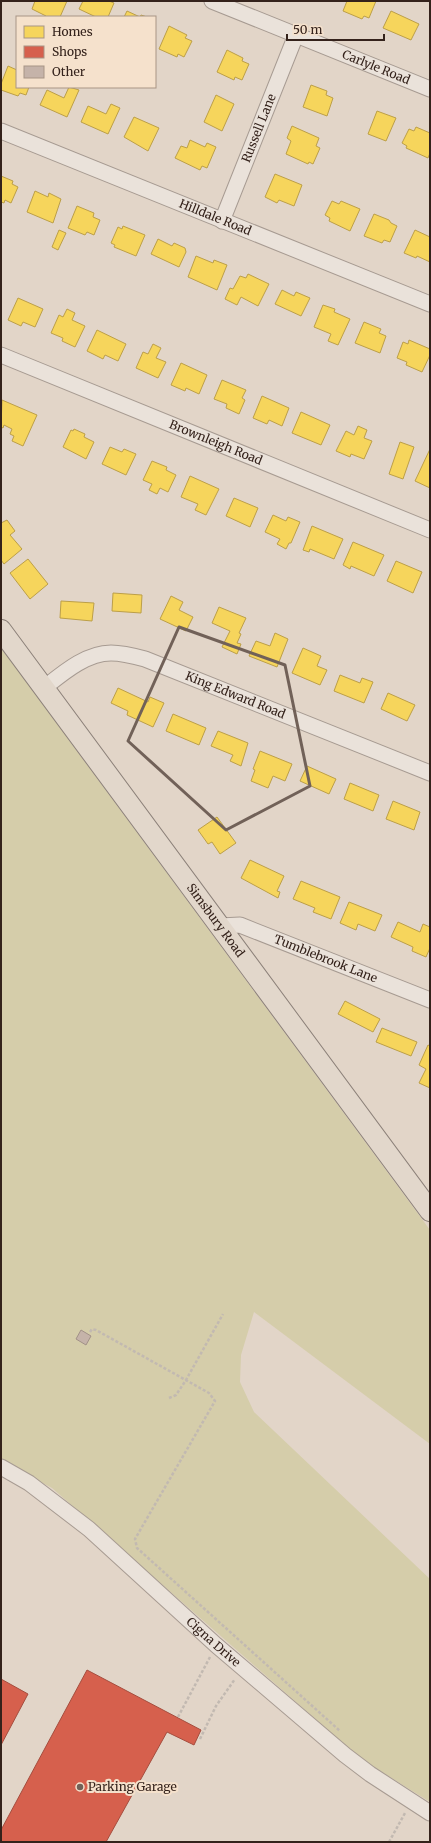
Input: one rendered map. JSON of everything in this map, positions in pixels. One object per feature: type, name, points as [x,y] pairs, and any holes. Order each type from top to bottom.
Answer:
[{"type":"main road","name":"Simsbury Road","points":[[1,630],[430,1211]]},
{"type":"street","name":"Carlyle Road","points":[[212,1],[430,89]]},
{"type":"street","name":"Russell Lane","points":[[222,221],[296,35]]},
{"type":"street","name":"Hilldale Road","points":[[1,131],[430,304]]},
{"type":"street","name":"Brownleigh Road","points":[[1,355],[430,530]]},
{"type":"street","name":"King Edward Road","points":[[44,688],[79,662],[94,656],[110,653],[126,654],[145,659],[430,773]]},
{"type":"street","name":"Tumblebrook Lane","points":[[220,926],[240,925],[430,1000]]},
{"type":"street","name":"Cigna Drive","points":[[1,1468],[29,1482],[89,1529],[216,1645],[345,1755],[370,1774],[430,1813]]},
{"type":"path","points":[[169,1398],[176,1395],[186,1380],[223,1314]]},
{"type":"path","points":[[90,1332],[92,1329],[96,1330],[186,1380],[209,1393],[214,1401],[134,1543],[141,1553],[341,1731]]},
{"type":"path","points":[[178,1717],[226,1628]]},
{"type":"path","points":[[200,1739],[216,1706],[253,1653]]},
{"type":"path","points":[[389,1842],[412,1801]]},
{"type":"highlighted area","points":[[179,627],[285,665],[310,786],[226,830],[128,741]]},
{"type":"shaded area","points":[[1,648],[430,1230],[430,1444],[254,1312],[241,1355],[240,1382],[254,1412],[430,1579],[430,1802],[361,1759],[52,1488],[1,1461]]},
{"type":"building: Homes","points":[[35,1],[67,1],[60,16],[46,16],[32,9]]},
{"type":"building: Homes","points":[[83,1],[109,1],[114,3],[108,16],[94,16],[79,9]]},
{"type":"building: Homes","points":[[347,1],[376,1],[369,18],[364,16],[362,19],[343,11]]},
{"type":"building: Homes","points":[[127,11],[138,16],[124,16]]},
{"type":"building: Homes","points":[[391,11],[419,24],[411,40],[383,28]]},
{"type":"building: Homes","points":[[169,26],[187,35],[185,38],[192,41],[184,57],[178,54],[177,57],[159,49]]},
{"type":"building: Homes","points":[[227,50],[243,58],[242,61],[249,64],[242,80],[235,77],[234,80],[217,72]]},
{"type":"building: Homes","points":[[8,66],[16,70],[16,88],[29,88],[26,95],[20,93],[18,96],[1,90],[1,84]]},
{"type":"building: Homes","points":[[311,85],[327,91],[326,95],[333,98],[327,116],[303,107]]},
{"type":"building: Homes","points":[[69,88],[79,90],[67,117],[40,105],[47,90],[64,98]]},
{"type":"building: Homes","points":[[216,95],[234,104],[222,131],[204,122]]},
{"type":"building: Homes","points":[[111,104],[120,108],[108,134],[81,122],[88,106],[106,114]]},
{"type":"building: Homes","points":[[377,111],[396,118],[386,141],[368,134]]},
{"type":"building: Homes","points":[[134,117],[159,128],[148,151],[124,137]]},
{"type":"building: Homes","points":[[292,126],[319,138],[316,146],[320,148],[313,164],[309,162],[308,164],[286,154],[291,141],[287,138]]},
{"type":"building: Homes","points":[[416,127],[430,133],[430,153],[428,158],[406,148],[407,146],[402,143],[409,129],[414,131]]},
{"type":"building: Homes","points":[[190,140],[205,147],[207,143],[216,147],[207,168],[202,166],[200,170],[175,158],[181,146],[187,148]]},
{"type":"building: Homes","points":[[275,174],[302,185],[294,206],[279,200],[277,203],[265,197]]},
{"type":"building: Homes","points":[[1,176],[13,181],[12,184],[18,187],[11,203],[5,200],[4,203],[1,202]]},
{"type":"building: Homes","points":[[35,191],[48,197],[49,193],[61,199],[53,223],[27,212]]},
{"type":"building: Homes","points":[[332,201],[339,204],[341,201],[360,209],[350,231],[329,221],[330,218],[325,215]]},
{"type":"building: Homes","points":[[77,206],[94,213],[93,217],[100,220],[94,235],[87,232],[85,235],[68,228]]},
{"type":"building: Homes","points":[[374,214],[389,220],[397,226],[390,242],[384,240],[382,243],[364,236]]},
{"type":"building: Homes","points":[[123,226],[145,235],[136,256],[114,247],[115,245],[111,243],[118,227],[122,229]]},
{"type":"building: Homes","points":[[59,230],[66,233],[58,250],[52,247]]},
{"type":"building: Homes","points":[[415,230],[430,237],[430,262],[417,256],[416,258],[404,253]]},
{"type":"building: Homes","points":[[158,239],[172,246],[174,243],[185,248],[186,252],[179,267],[151,254]]},
{"type":"building: Homes","points":[[196,256],[213,263],[214,260],[227,265],[217,290],[188,277]]},
{"type":"building: Homes","points":[[248,274],[269,284],[258,306],[241,297],[237,305],[225,299],[230,288],[233,289],[240,276],[246,278]]},
{"type":"building: Homes","points":[[282,290],[294,296],[296,292],[310,298],[301,316],[275,304]]},
{"type":"building: Homes","points":[[18,298],[43,309],[35,327],[23,322],[21,326],[8,320]]},
{"type":"building: Homes","points":[[323,305],[335,309],[334,312],[350,319],[338,345],[328,341],[331,334],[314,327]]},
{"type":"building: Homes","points":[[67,309],[75,313],[72,320],[85,326],[75,347],[62,341],[63,338],[51,333],[59,315],[63,317]]},
{"type":"building: Homes","points":[[364,322],[381,329],[379,333],[386,336],[380,353],[355,343]]},
{"type":"building: Homes","points":[[97,330],[126,344],[118,361],[105,355],[103,359],[87,351]]},
{"type":"building: Homes","points":[[409,340],[430,349],[430,355],[422,372],[406,365],[407,362],[397,358],[403,342],[408,344]]},
{"type":"building: Homes","points":[[153,344],[161,348],[156,358],[166,362],[158,378],[136,368],[143,352],[148,354]]},
{"type":"building: Homes","points":[[181,363],[207,375],[199,394],[186,388],[185,391],[171,385]]},
{"type":"building: Homes","points":[[222,380],[246,390],[242,398],[245,400],[239,414],[226,408],[227,404],[214,399]]},
{"type":"building: Homes","points":[[262,396],[289,408],[282,426],[269,420],[267,424],[253,418]]},
{"type":"building: Homes","points":[[2,400],[37,415],[23,446],[12,441],[14,436],[10,434],[12,429],[4,425],[3,428],[1,427]]},
{"type":"building: Homes","points":[[301,412],[330,425],[321,445],[292,433]]},
{"type":"building: Homes","points":[[358,426],[367,430],[364,438],[372,441],[364,459],[351,454],[350,457],[336,451],[346,431],[354,435]]},
{"type":"building: Homes","points":[[74,429],[85,434],[84,437],[94,442],[86,459],[63,447],[71,430],[73,431]]},
{"type":"building: Homes","points":[[400,442],[414,447],[403,479],[389,474]]},
{"type":"building: Homes","points":[[110,447],[122,452],[124,449],[136,454],[126,475],[102,464]]},
{"type":"building: Homes","points":[[430,449],[430,488],[415,481]]},
{"type":"building: Homes","points":[[152,461],[167,467],[166,470],[176,475],[168,492],[160,488],[157,494],[149,490],[152,484],[143,480]]},
{"type":"building: Homes","points":[[190,476],[219,489],[206,515],[195,510],[198,504],[181,497]]},
{"type":"building: Homes","points":[[234,498],[258,508],[250,527],[226,516]]},
{"type":"building: Homes","points":[[273,515],[286,521],[288,517],[300,522],[291,543],[289,543],[286,549],[277,544],[280,539],[265,532]]},
{"type":"building: Homes","points":[[7,520],[15,531],[10,535],[22,549],[4,564],[1,560],[1,523]]},
{"type":"building: Homes","points":[[312,526],[343,539],[334,559],[310,549],[309,552],[303,550]]},
{"type":"building: Homes","points":[[353,542],[384,555],[374,576],[351,566],[350,569],[343,565]]},
{"type":"building: Homes","points":[[28,559],[48,584],[30,599],[10,573]]},
{"type":"building: Homes","points":[[396,561],[422,572],[413,593],[387,581]]},
{"type":"building: Homes","points":[[113,593],[142,595],[141,613],[112,611]]},
{"type":"building: Homes","points":[[171,596],[183,602],[179,610],[193,617],[186,631],[160,619]]},
{"type":"building: Homes","points":[[61,601],[94,603],[92,621],[60,618]]},
{"type":"building: Homes","points":[[219,607],[246,618],[239,633],[241,634],[237,643],[241,644],[237,654],[222,647],[230,631],[212,623]]},
{"type":"building: Homes","points":[[275,633],[288,639],[277,667],[249,656],[256,641],[270,646]]},
{"type":"building: Homes","points":[[303,648],[321,656],[317,666],[327,670],[320,685],[292,673]]},
{"type":"building: Homes","points":[[340,675],[360,683],[362,678],[373,682],[364,703],[334,691]]},
{"type":"building: Homes","points":[[118,688],[148,702],[150,697],[164,703],[153,727],[127,715],[128,711],[111,703]]},
{"type":"building: Homes","points":[[388,693],[415,705],[407,721],[381,709]]},
{"type":"building: Homes","points":[[173,714],[206,728],[199,745],[166,731]]},
{"type":"building: Homes","points":[[218,731],[248,743],[241,766],[230,761],[233,755],[211,746]]},
{"type":"building: Homes","points":[[260,751],[292,764],[285,781],[273,776],[268,788],[251,781],[255,770],[253,769]]},
{"type":"building: Homes","points":[[307,766],[336,779],[329,794],[300,781]]},
{"type":"building: Homes","points":[[350,783],[379,795],[373,811],[344,799]]},
{"type":"building: Homes","points":[[393,801],[420,812],[414,830],[386,819]]},
{"type":"building: Homes","points":[[217,817],[236,843],[220,854],[212,842],[208,844],[198,830]]},
{"type":"building: Homes","points":[[250,860],[284,876],[277,891],[280,892],[278,898],[241,878]]},
{"type":"building: Homes","points":[[301,881],[340,897],[331,919],[313,912],[315,908],[293,899]]},
{"type":"building: Homes","points":[[349,902],[382,915],[375,931],[358,924],[356,930],[340,923]]},
{"type":"building: Homes","points":[[398,922],[420,932],[423,924],[430,927],[430,948],[426,957],[412,951],[413,947],[391,937]]},
{"type":"building: Homes","points":[[345,1001],[380,1019],[373,1032],[338,1014]]},
{"type":"building: Homes","points":[[382,1028],[417,1042],[411,1056],[376,1042]]},
{"type":"building: Homes","points":[[428,1045],[430,1046],[430,1088],[419,1083],[426,1069],[419,1065]]},
{"type":"building: Shops","name":"Parking Garage","points":[[87,1670],[201,1730],[194,1745],[167,1732],[106,1842],[1,1842],[1,1830]]},
{"type":"building: Shops","points":[[1,1679],[28,1694],[1,1745]]},
{"type":"building: Other","points":[[81,1330],[91,1336],[86,1345],[76,1339]]},
{"type":"place","name":"Parking Garage","points":[[80,1787]]}]
